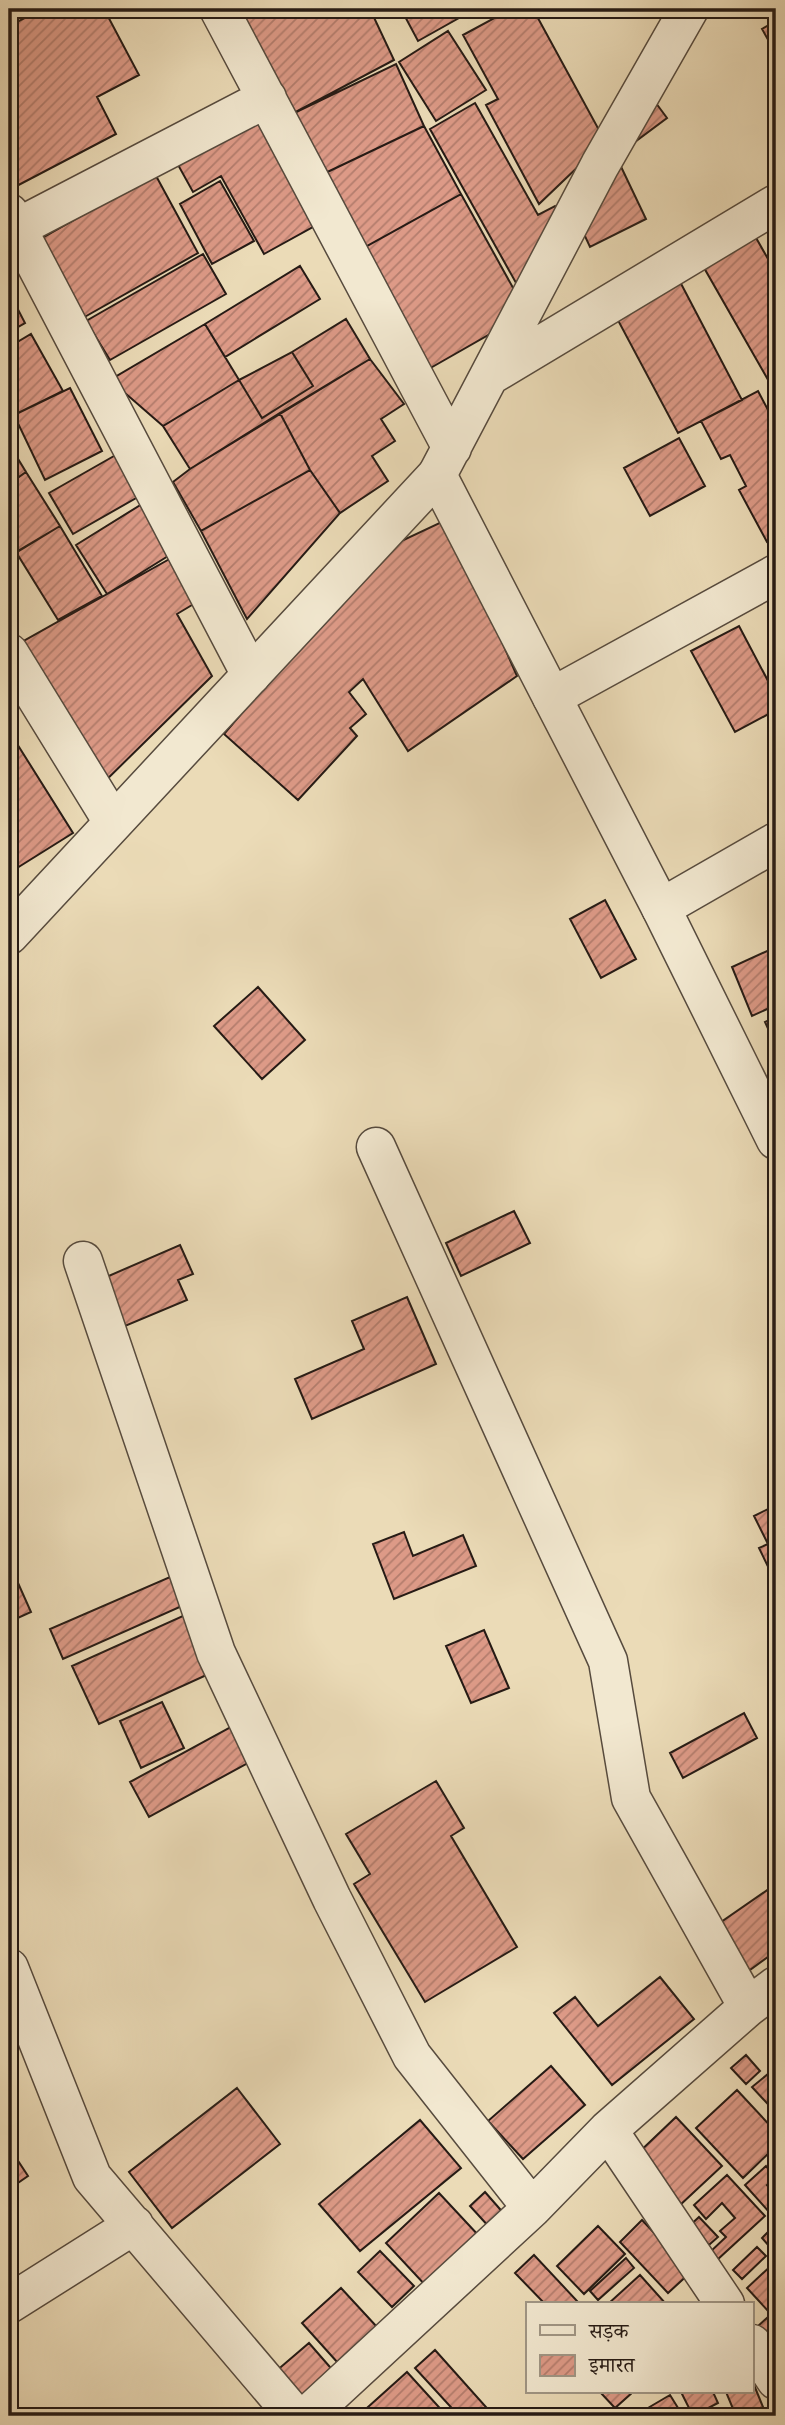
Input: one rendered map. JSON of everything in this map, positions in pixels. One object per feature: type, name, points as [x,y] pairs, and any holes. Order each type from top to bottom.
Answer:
[{"type":"street","points":[[219,9],[267,98],[445,461],[552,697],[776,1140]]},
{"type":"street","points":[[9,935],[445,461],[600,165],[689,9]]},
{"type":"street","points":[[251,675],[11,225],[267,98]]},
{"type":"street","points":[[491,375],[776,204]]},
{"type":"street","points":[[552,697],[776,575]]},
{"type":"street","points":[[9,653],[113,822]]},
{"type":"street","points":[[661,908],[776,842]]},
{"type":"street","points":[[307,2416],[532,2208],[608,2130],[762,1997],[631,1798],[608,1661],[376,1147]]},
{"type":"street","points":[[83,1261],[216,1653],[332,1899],[412,2056],[532,2208]]},
{"type":"street","points":[[9,1968],[92,2177],[295,2416]]},
{"type":"street","points":[[608,2130],[724,2302]]},
{"type":"street","points":[[9,2304],[134,2225]]},
{"type":"street","points":[[754,2347],[776,2380]]},
{"type":"building","points":[[42,9],[104,9],[139,75],[97,97],[116,134],[9,190],[9,26]]},
{"type":"building","points":[[266,9],[370,9],[394,60],[290,115],[234,24]]},
{"type":"building","points":[[401,9],[475,9],[418,41]]},
{"type":"building","points":[[511,9],[533,9],[605,141],[539,204],[486,105],[498,99],[463,35]]},
{"type":"building","points":[[776,21],[776,54],[762,29]]},
{"type":"building","points":[[448,31],[486,90],[436,121],[399,62]]},
{"type":"building","points":[[396,64],[424,126],[319,176],[290,115]]},
{"type":"building","points":[[647,91],[667,118],[624,150]]},
{"type":"building","points":[[475,103],[538,215],[555,206],[562,220],[520,290],[430,129]]},
{"type":"building","points":[[257,106],[320,223],[264,254],[221,176],[193,192],[172,154]]},
{"type":"building","points":[[424,126],[461,194],[360,250],[319,176]]},
{"type":"building","points":[[614,152],[646,219],[590,247],[577,219]]},
{"type":"building","points":[[155,174],[198,253],[81,319],[37,241]]},
{"type":"building","points":[[220,181],[254,241],[212,264],[180,204]]},
{"type":"building","points":[[461,194],[527,313],[427,370],[360,250]]},
{"type":"building","points":[[755,236],[776,273],[776,382],[771,385],[703,266]]},
{"type":"building","points":[[203,254],[226,294],[110,360],[86,321]]},
{"type":"building","points":[[300,266],[320,299],[225,357],[205,324]]},
{"type":"building","points":[[677,276],[742,400],[678,433],[612,309]]},
{"type":"building","points":[[9,292],[25,323],[9,332]]},
{"type":"building","points":[[346,319],[370,359],[190,469],[163,426],[239,380],[262,418],[313,386],[292,352]]},
{"type":"building","points":[[205,324],[239,380],[163,426],[110,380]]},
{"type":"building","points":[[31,334],[63,391],[14,415],[9,407],[9,347]]},
{"type":"building","points":[[292,352],[313,386],[262,418],[239,380]]},
{"type":"building","points":[[370,359],[404,404],[381,419],[395,441],[372,456],[388,481],[340,513],[310,470],[280,413]]},
{"type":"building","points":[[70,388],[102,451],[45,480],[14,415]]},
{"type":"building","points":[[758,391],[776,425],[776,538],[767,542],[739,490],[746,486],[730,455],[721,459],[701,421]]},
{"type":"building","points":[[280,413],[310,470],[201,531],[173,482]]},
{"type":"building","points":[[679,438],[705,486],[650,516],[624,468]]},
{"type":"building","points":[[9,444],[26,472],[9,484]]},
{"type":"building","points":[[121,452],[145,493],[73,534],[49,493]]},
{"type":"building","points":[[310,470],[340,513],[247,619],[201,531]]},
{"type":"building","points":[[26,472],[60,526],[9,557],[9,484]]},
{"type":"building","points":[[150,499],[181,548],[107,594],[76,545]]},
{"type":"building","points":[[448,519],[517,676],[408,751],[363,679],[349,692],[366,714],[350,728],[357,736],[298,800],[224,734],[380,551]]},
{"type":"building","points":[[60,526],[102,596],[58,620],[16,552]]},
{"type":"building","points":[[182,552],[207,596],[177,614],[212,676],[94,792],[13,647]]},
{"type":"building","points":[[739,626],[776,696],[776,710],[735,732],[691,651]]},
{"type":"building","points":[[9,731],[73,833],[9,873]]},
{"type":"building","points":[[605,900],[636,959],[601,978],[570,919]]},
{"type":"building","points":[[776,947],[776,1005],[752,1016],[732,967]]},
{"type":"building","points":[[258,987],[305,1040],[262,1079],[214,1026]]},
{"type":"building","points":[[776,1017],[776,1046],[765,1022]]},
{"type":"building","points":[[514,1211],[530,1243],[461,1276],[446,1243]]},
{"type":"building","points":[[180,1245],[193,1274],[178,1280],[187,1300],[125,1326],[104,1278]]},
{"type":"building","points":[[407,1297],[436,1364],[312,1419],[295,1379],[364,1349],[352,1321]]},
{"type":"building","points":[[776,1505],[775,1581],[759,1548],[768,1544],[754,1516]]},
{"type":"building","points":[[404,1532],[413,1556],[463,1535],[476,1566],[394,1599],[373,1544]]},
{"type":"building","points":[[14,1574],[31,1612],[9,1622],[9,1576]]},
{"type":"building","points":[[170,1577],[182,1606],[63,1659],[50,1629]]},
{"type":"building","points":[[185,1615],[211,1673],[99,1724],[72,1666]]},
{"type":"building","points":[[484,1630],[509,1688],[471,1703],[446,1646]]},
{"type":"building","points":[[162,1702],[184,1748],[141,1768],[120,1721]]},
{"type":"building","points":[[744,1713],[757,1738],[683,1778],[670,1753]]},
{"type":"building","points":[[238,1723],[257,1758],[149,1817],[130,1782]]},
{"type":"building","points":[[436,1781],[464,1828],[451,1836],[517,1947],[425,2002],[354,1884],[370,1874],[346,1834]]},
{"type":"building","points":[[776,1884],[776,1951],[743,1975],[711,1929]]},
{"type":"building","points":[[660,1977],[694,2019],[612,2085],[554,2013],[575,1997],[598,2026]]},
{"type":"building","points":[[746,2055],[760,2071],[746,2084],[731,2068]]},
{"type":"building","points":[[551,2066],[585,2105],[523,2159],[488,2121]]},
{"type":"building","points":[[768,2074],[776,2083],[776,2113],[752,2087]]},
{"type":"building","points":[[237,2088],[280,2144],[172,2228],[129,2172]]},
{"type":"building","points":[[737,2090],[776,2132],[776,2146],[743,2178],[696,2128]]},
{"type":"building","points":[[676,2117],[722,2166],[679,2206],[634,2157]]},
{"type":"building","points":[[420,2120],[461,2168],[360,2251],[319,2204]]},
{"type":"building","points":[[9,2147],[28,2176],[9,2189]]},
{"type":"building","points":[[766,2166],[775,2178],[767,2185],[776,2196],[776,2207],[770,2213],[745,2185]]},
{"type":"building","points":[[727,2175],[765,2216],[717,2260],[710,2252],[726,2237],[720,2231],[735,2218],[722,2203],[706,2219],[694,2205]]},
{"type":"building","points":[[485,2192],[506,2216],[491,2229],[470,2206]]},
{"type":"building","points":[[439,2193],[480,2237],[427,2287],[386,2243]]},
{"type":"building","points":[[699,2217],[718,2237],[702,2251],[684,2231]]},
{"type":"building","points":[[642,2220],[691,2272],[668,2293],[620,2242]]},
{"type":"building","points":[[776,2224],[776,2254],[762,2238]]},
{"type":"building","points":[[598,2226],[625,2254],[584,2294],[557,2266]]},
{"type":"building","points":[[757,2247],[766,2256],[742,2279],[733,2270]]},
{"type":"building","points":[[380,2251],[414,2286],[392,2307],[358,2272]]},
{"type":"building","points":[[534,2255],[578,2302],[543,2302],[515,2273]]},
{"type":"building","points":[[626,2258],[634,2268],[598,2300],[590,2291]]},
{"type":"building","points":[[776,2261],[776,2306],[769,2312],[747,2288]]},
{"type":"building","points":[[640,2275],[664,2302],[610,2302]]},
{"type":"building","points":[[341,2288],[377,2327],[338,2363],[302,2323]]},
{"type":"building","points":[[776,2310],[776,2347],[758,2326]]},
{"type":"building","points":[[309,2343],[336,2374],[303,2403],[275,2372]]},
{"type":"building","points":[[435,2350],[494,2416],[459,2416],[415,2368]]},
{"type":"building","points":[[407,2372],[447,2416],[358,2416]]},
{"type":"building","points":[[754,2385],[763,2407],[736,2416],[727,2394],[754,2394]]},
{"type":"building","points":[[602,2394],[631,2394],[615,2408]]},
{"type":"building","points":[[682,2394],[714,2394],[718,2403],[693,2416]]},
{"type":"building","points":[[670,2395],[683,2416],[636,2416],[636,2415]]}]
